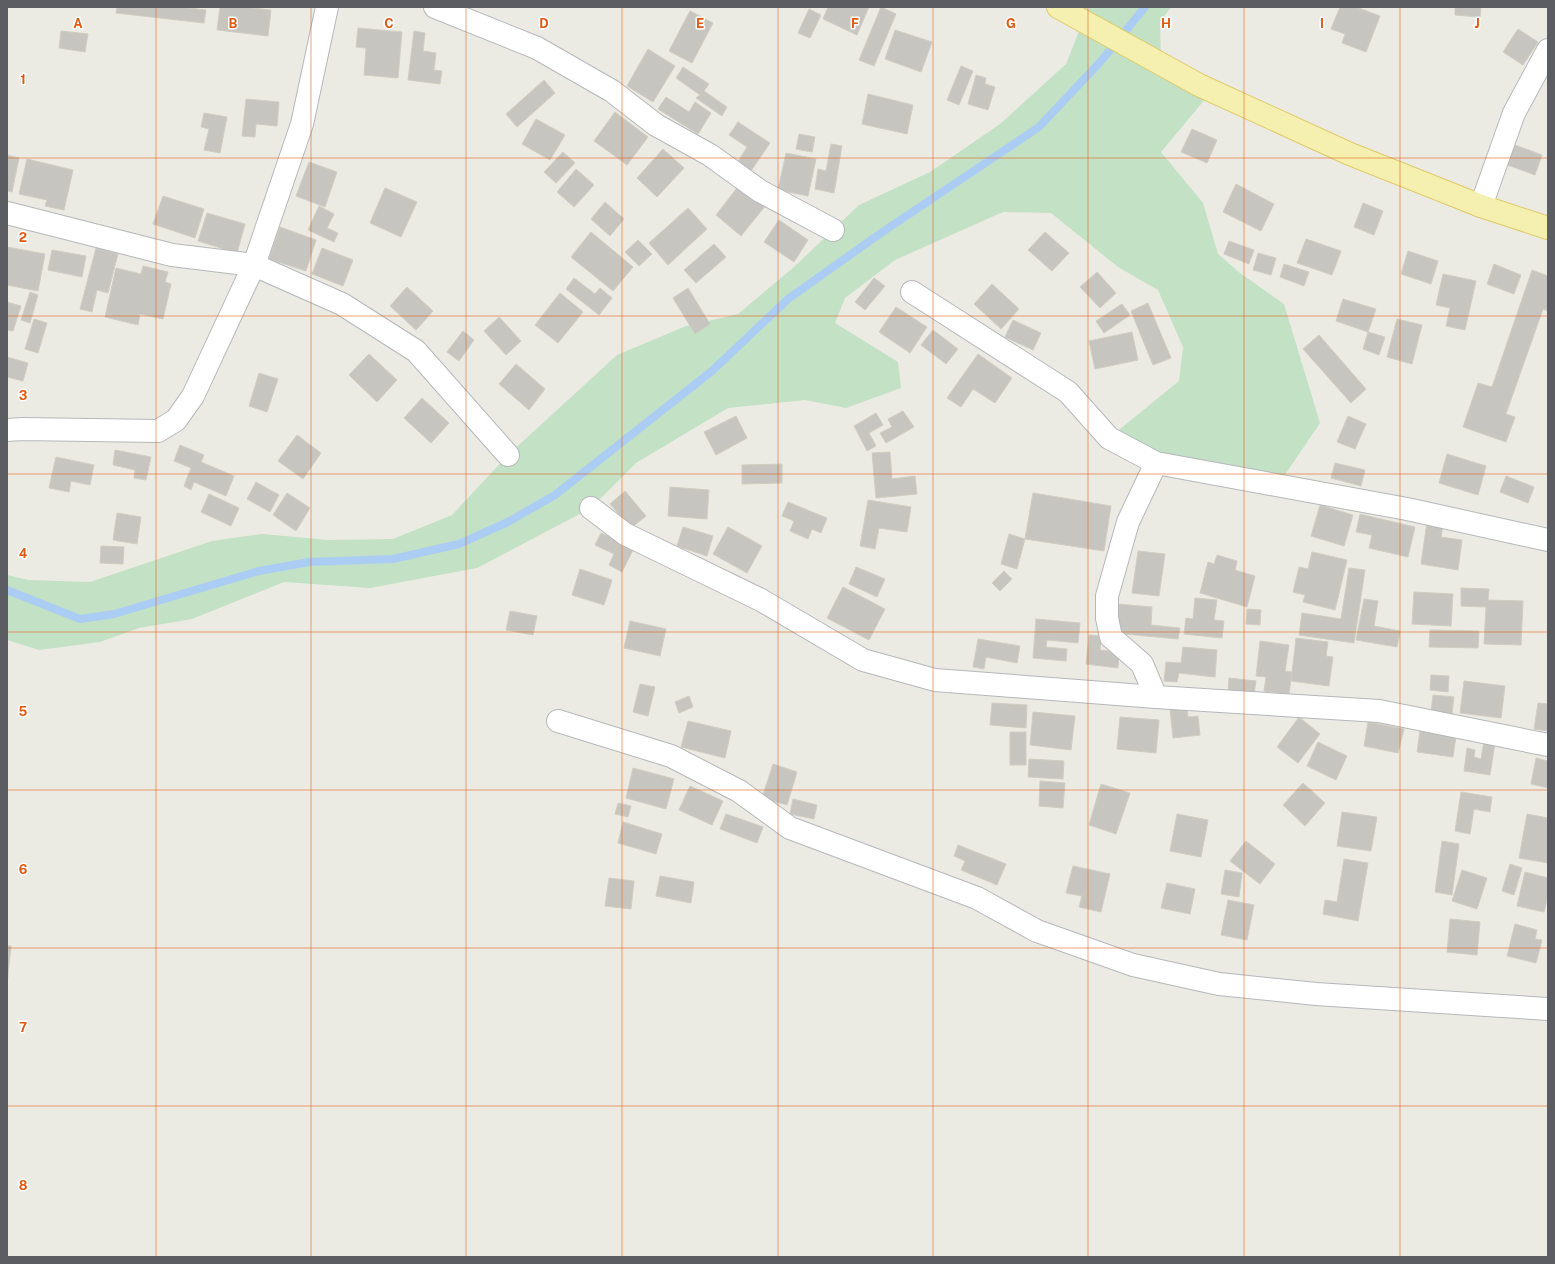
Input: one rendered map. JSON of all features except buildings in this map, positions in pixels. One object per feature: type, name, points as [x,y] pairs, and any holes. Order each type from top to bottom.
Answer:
[{"type":"main road","points":[[1058,7],[1088,22],[1199,85],[1350,154],[1481,206],[1548,228]]},
{"type":"street","points":[[7,430],[158,431],[176,420],[192,396],[254,265],[302,124],[327,7]]},
{"type":"street","points":[[435,7],[537,48],[612,91],[656,125],[710,155],[760,191],[833,230]]},
{"type":"street","points":[[1481,206],[1514,113],[1548,50]]},
{"type":"street","points":[[7,213],[172,255],[254,265],[342,304],[416,351],[508,455]]},
{"type":"street","points":[[912,292],[1068,392],[1109,438],[1156,463],[1407,509],[1548,540]]},
{"type":"street","points":[[1156,463],[1128,522],[1107,596],[1107,618],[1111,637],[1142,664],[1156,697]]},
{"type":"street","points":[[591,508],[625,534],[761,600],[863,660],[934,680],[1156,697],[1379,711],[1548,745]]},
{"type":"street","points":[[558,721],[671,756],[739,791],[790,828],[977,898],[1037,931],[1133,965],[1227,985],[1316,994],[1548,1009]]},
{"type":"green space","points":[[1068,7],[1088,7],[1086,14],[1090,7],[1171,7],[1160,22],[1161,59],[1216,86],[1161,152],[1203,203],[1218,254],[1240,273],[1284,304],[1320,423],[1278,485],[1156,463],[1109,438],[1179,381],[1183,347],[1158,290],[1118,267],[1051,213],[1003,212],[895,260],[845,298],[835,323],[898,362],[901,388],[846,408],[805,400],[728,408],[636,463],[591,508],[477,568],[370,588],[284,582],[192,619],[139,628],[100,642],[39,650],[7,640],[7,575],[28,580],[90,582],[212,541],[262,534],[329,540],[393,539],[452,515],[508,455],[617,355],[686,326],[738,314],[794,267],[859,205],[930,172],[1000,124],[1066,64],[1085,16]]},
{"type":"waterway","points":[[7,590],[80,619],[114,614],[259,571],[309,562],[393,559],[459,544],[508,522],[555,495],[712,371],[788,299],[881,233],[1039,127],[1102,60],[1145,7]]}]
